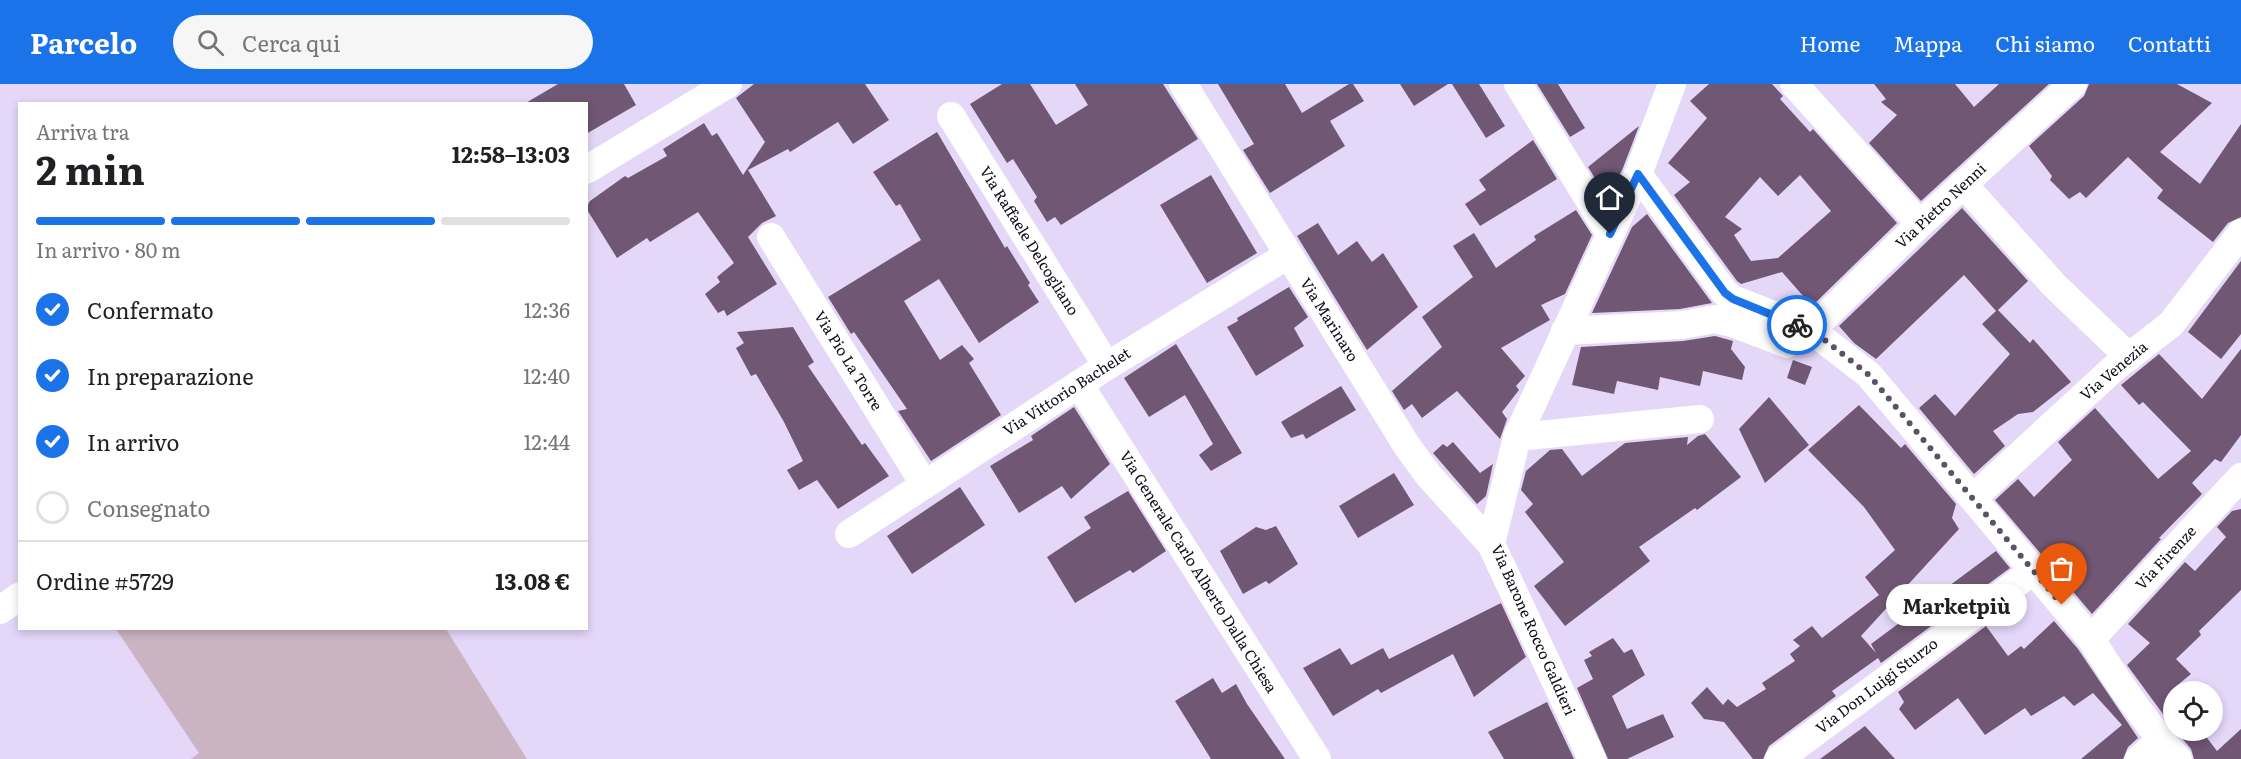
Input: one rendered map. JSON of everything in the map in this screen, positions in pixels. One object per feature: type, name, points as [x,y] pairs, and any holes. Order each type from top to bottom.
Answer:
[{"type":"street","points":[[588,169],[728,84]]},
{"type":"street","name":"Via Marinaro","points":[[1183,84],[1407,447],[1429,476],[1491,544]]},
{"type":"street","points":[[1518,84],[1610,234]]},
{"type":"street","name":"Via Barone Rocco Galdieri","points":[[1592,759],[1491,544],[1517,437],[1638,174],[1672,84]]},
{"type":"street","points":[[1794,84],[1920,224]]},
{"type":"street","name":"Via Pietro Nenni","points":[[1565,331],[1682,325],[1715,319],[1732,322],[1787,344],[1811,330],[1920,224],[2073,84]]},
{"type":"street","name":"Via Raffaele Delcogliano","points":[[951,116],[1107,366]]},
{"type":"street","points":[[1638,174],[1725,293],[1733,299],[1811,330],[1869,375],[2091,639],[2169,749],[2139,759]]},
{"type":"street","points":[[1963,184],[2054,285],[2129,357]]},
{"type":"street","name":"Via Venezia","points":[[1973,498],[2129,357],[2171,324],[2241,233]]},
{"type":"street","name":"Via Pio La Torre","points":[[771,237],[924,484]]},
{"type":"street","name":"Via Vittorio Bachelet","points":[[849,534],[1107,366],[1288,255]]},
{"type":"street","name":"Via Generale Carlo Alberto Dalla Chiesa","points":[[1079,384],[1317,759]]},
{"type":"street","points":[[1517,437],[1700,419]]},
{"type":"street","name":"Via Firenze","points":[[2091,639],[2241,477]]},
{"type":"street","name":"Via Don Luigi Sturzo","points":[[1779,759],[2033,571]]},
{"type":"street","points":[[0,610],[18,597]]},
{"type":"shaded area","points":[[117,630],[447,630],[527,759],[191,759],[199,753]]},
{"type":"building","points":[[558,84],[624,84],[636,105],[588,133],[588,102],[527,102]]},
{"type":"building","points":[[754,84],[865,84],[889,120],[853,144],[838,122],[790,152],[788,149],[748,170],[776,216],[762,223],[748,237],[777,284],[727,316],[724,310],[718,313],[705,294],[720,282],[717,277],[734,263],[698,212],[650,242],[647,238],[617,258],[588,211],[588,204],[625,176],[628,178],[667,156],[663,149],[704,123],[712,136],[717,133],[743,175],[765,142],[736,98]]},
{"type":"building","points":[[1002,84],[1030,84],[1056,125],[1088,105],[1075,84],[1163,84],[1198,139],[1061,225],[1055,217],[1047,222],[1034,201],[1037,197],[1013,159],[1007,163],[970,104]]},
{"type":"building","points":[[1218,84],[1285,84],[1302,113],[1349,84],[1353,84],[1364,101],[1330,121],[1345,146],[1270,193],[1243,150],[1254,144]]},
{"type":"building","points":[[1400,84],[1448,84],[1414,106]]},
{"type":"building","points":[[1452,84],[1479,84],[1505,126],[1486,138]]},
{"type":"building","points":[[1537,84],[1558,84],[1585,128],[1570,137]]},
{"type":"building","points":[[1709,84],[1772,84],[1783,96],[1780,99],[1810,132],[1813,129],[1897,223],[1812,306],[1782,272],[1741,284],[1674,195],[1690,182],[1668,163],[1707,118],[1690,101]],"holes":[[[1800,175],[1831,211],[1778,258],[1751,261],[1734,235],[1742,229],[1725,217],[1760,177],[1778,196]]]},
{"type":"building","points":[[1874,84],[1955,84],[1974,107],[1999,84],[2049,84],[1921,201],[1869,143],[1897,115],[1881,102],[1886,99]]},
{"type":"building","points":[[2089,84],[2177,84],[2212,103],[2160,152],[2200,184],[2241,124],[2241,217],[2228,223],[2213,242],[2157,198],[2163,190],[2128,157],[2086,198],[2080,192],[2069,199],[2050,180],[2052,176],[2029,146],[2084,96]]},
{"type":"building","points":[[1639,126],[1623,168],[1608,199],[1588,167]]},
{"type":"building","points":[[937,132],[1005,248],[1007,246],[1030,283],[1028,285],[1039,302],[979,343],[939,279],[904,301],[940,360],[962,345],[974,359],[969,363],[1001,415],[931,461],[898,411],[907,409],[854,332],[851,334],[828,297],[921,240],[900,204],[896,206],[873,172]]},
{"type":"building","points":[[1533,140],[1557,179],[1480,226],[1465,204],[1486,190],[1479,180]]},
{"type":"building","points":[[1211,175],[1257,253],[1207,283],[1160,205]]},
{"type":"building","points":[[1962,208],[2028,281],[1998,310],[2030,343],[2033,339],[2071,382],[2033,412],[2018,414],[1993,431],[2005,446],[1974,474],[1919,408],[1935,394],[1955,416],[2010,354],[1982,324],[1996,311],[1964,275],[1876,359],[1854,343],[1839,326]]},
{"type":"building","points":[[1576,210],[1592,235],[1565,294],[1541,305],[1550,320],[1501,348],[1525,376],[1516,386],[1519,390],[1502,412],[1507,419],[1500,439],[1457,391],[1422,418],[1412,404],[1404,410],[1392,391],[1442,347],[1422,317],[1473,277],[1453,246],[1474,233],[1496,268],[1536,240],[1534,236]]},
{"type":"building","points":[[1647,214],[1712,303],[1680,309],[1592,313],[1632,227]]},
{"type":"building","points":[[1318,223],[1338,255],[1357,241],[1372,262],[1383,253],[1418,307],[1367,350],[1297,236]]},
{"type":"building","points":[[2241,261],[2241,334],[2221,359],[2188,332]]},
{"type":"building","points":[[1289,287],[1308,317],[1294,328],[1304,346],[1256,376],[1227,327],[1238,321],[1237,318]]},
{"type":"building","points":[[793,327],[814,362],[808,366],[862,445],[865,443],[889,476],[838,509],[817,480],[799,490],[787,470],[803,461],[784,422],[756,374],[751,376],[736,348],[744,343],[737,332]]},
{"type":"building","points":[[1715,336],[1733,341],[1731,349],[1745,367],[1742,380],[1703,371],[1700,386],[1660,377],[1658,390],[1617,381],[1614,394],[1572,385],[1581,347],[1683,341]]},
{"type":"building","points":[[1176,344],[1242,453],[1211,471],[1199,455],[1213,444],[1185,395],[1149,417],[1124,378]]},
{"type":"building","points":[[2241,349],[2241,435],[2221,462],[2215,459],[2192,483],[2202,494],[2159,538],[2161,539],[2092,614],[1995,500],[2018,479],[2034,497],[2072,460],[2058,442],[2095,408],[2158,479],[2191,451],[2143,402],[2139,405],[2121,385],[2159,354],[2202,399]]},
{"type":"building","points":[[1793,360],[1812,367],[1805,385],[1787,378]]},
{"type":"building","points":[[1341,386],[1356,410],[1306,439],[1303,434],[1291,438],[1281,422]]},
{"type":"building","points":[[1769,397],[1809,445],[1765,483],[1739,429]]},
{"type":"building","points":[[1859,405],[1901,448],[1905,444],[1956,504],[1952,518],[1959,529],[1861,636],[1876,653],[1871,644],[1996,551],[2010,568],[1881,663],[1878,658],[1832,691],[1836,696],[1769,746],[1763,759],[1753,759],[1724,722],[1704,719],[1691,703],[1707,687],[1723,705],[1728,699],[1737,707],[1766,689],[1762,683],[1795,661],[1790,654],[1800,646],[1793,640],[1812,626],[1822,638],[1879,595],[1865,577],[1895,550],[1864,507],[1808,450]]},
{"type":"building","points":[[1074,407],[1110,464],[1071,499],[1062,486],[1019,513],[990,466],[1033,440],[1031,436]]},
{"type":"building","points":[[1705,434],[1741,477],[1697,510],[1695,508],[1639,547],[1650,561],[1565,626],[1534,586],[1564,562],[1525,512],[1533,504],[1521,490],[1526,471],[1550,450],[1562,449],[1582,476],[1625,443],[1688,437],[1687,445],[1698,436]]},
{"type":"building","points":[[1453,442],[1480,473],[1493,464],[1486,496],[1477,504],[1433,453],[1443,444],[1447,447]]},
{"type":"building","points":[[1394,473],[1414,505],[1358,538],[1339,506]]},
{"type":"building","points":[[960,487],[985,525],[912,574],[887,536]]},
{"type":"building","points":[[1128,491],[1166,551],[1133,573],[1130,570],[1075,603],[1047,557],[1091,528],[1084,517]]},
{"type":"building","points":[[2241,509],[2241,590],[2199,631],[2201,635],[2176,659],[2191,674],[2182,681],[2163,681],[2163,714],[2127,665],[2150,643],[2128,624],[2185,562],[2195,571],[2226,537],[2217,527],[2232,511]]},
{"type":"building","points":[[1276,526],[1298,564],[1269,584],[1266,581],[1243,594],[1220,551],[1256,527],[1266,530]]},
{"type":"building","points":[[1501,603],[1526,657],[1474,697],[1453,654],[1381,693],[1378,689],[1333,716],[1303,668],[1340,648],[1351,665],[1383,648],[1389,659]]},
{"type":"building","points":[[2054,621],[2078,649],[2138,738],[2128,747],[2123,759],[2081,759],[2122,725],[2093,693],[2074,706],[2064,696],[2031,716],[2025,708],[1985,735],[1958,698],[1915,730],[1899,709],[1904,702],[1898,692],[1986,626],[2008,656],[2021,646],[2024,649]]},
{"type":"building","points":[[1613,638],[1624,653],[1632,649],[1645,675],[1612,696],[1627,729],[1663,714],[1674,737],[1627,759],[1608,759],[1577,688],[1593,679],[1584,660],[1592,656],[1589,652]]},
{"type":"building","points":[[1213,678],[1222,693],[1236,684],[1285,759],[1211,759],[1175,701]]},
{"type":"building","points":[[1547,702],[1574,759],[1504,759],[1488,732]]},
{"type":"building","points":[[1865,726],[1895,759],[1820,759]]},
{"type":"building","points":[[2241,729],[2241,759],[2194,759],[2191,749],[2184,741],[2209,741],[2217,751]]},
{"type":"way so far","points":[[1797,325],[1811,330],[1869,375],[2062,605]]},
{"type":"place","name":"Marketpiù","points":[[2062,605]]},
{"type":"route","points":[[1610,234],[1638,174],[1725,293],[1733,299],[1797,325]]}]
